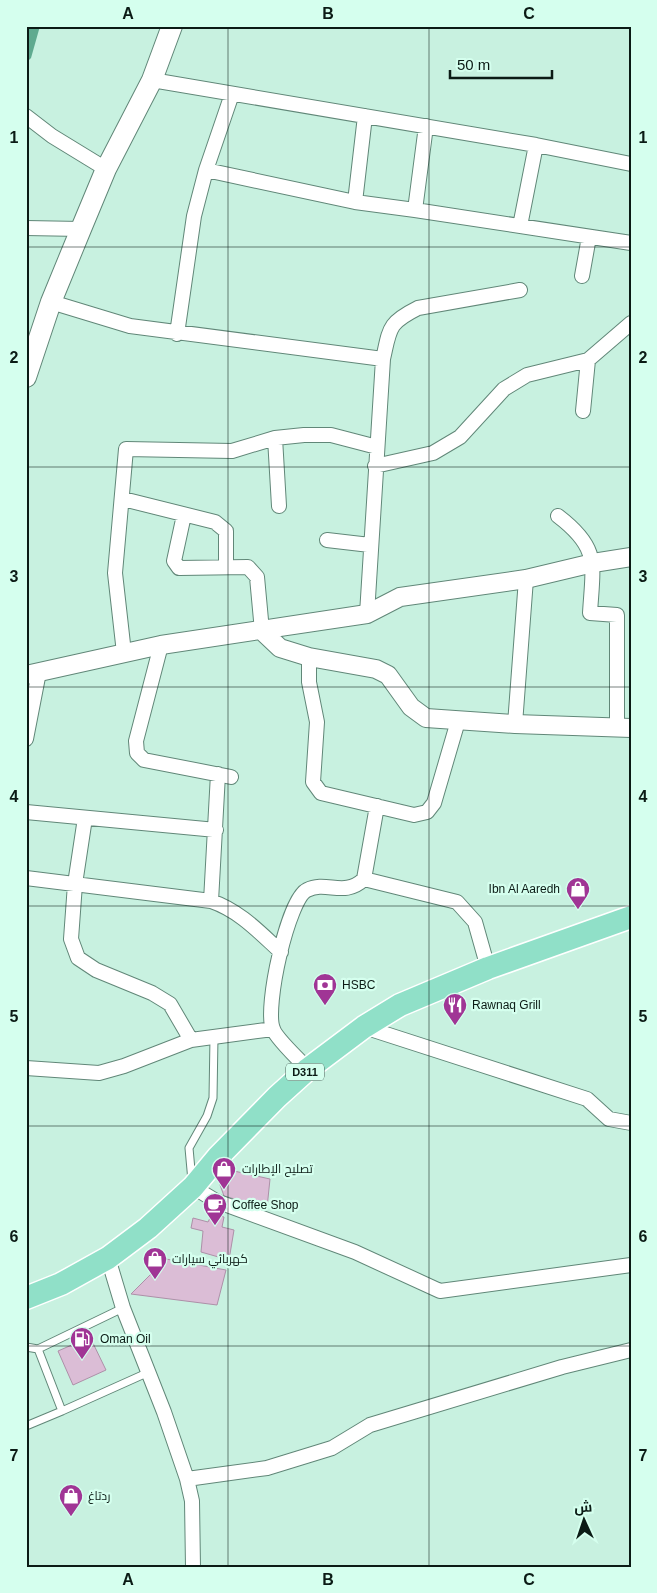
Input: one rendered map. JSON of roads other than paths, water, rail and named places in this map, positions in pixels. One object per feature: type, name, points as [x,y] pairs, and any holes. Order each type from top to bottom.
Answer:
[{"type":"main road","points":[[26,377],[51,302],[81,229],[106,169],[152,80],[172,26]]},
{"type":"main road","name":"D311","points":[[26,1298],[61,1284],[108,1258],[148,1228],[193,1187],[231,1144],[308,1069],[364,1027],[400,1005],[488,968],[631,917]]},
{"type":"street","points":[[152,80],[536,145],[631,164]]},
{"type":"street","points":[[177,334],[194,216],[206,170],[232,94]]},
{"type":"street","points":[[26,116],[52,136],[106,169]]},
{"type":"street","points":[[355,202],[365,116]]},
{"type":"street","points":[[415,210],[426,126]]},
{"type":"street","points":[[520,226],[536,145]]},
{"type":"street","points":[[206,170],[355,202],[631,244]]},
{"type":"street","points":[[26,228],[81,229]]},
{"type":"street","points":[[582,276],[589,237]]},
{"type":"street","points":[[367,614],[383,359],[390,326],[403,315],[418,308],[520,290]]},
{"type":"street","points":[[51,302],[130,326],[177,334],[383,359]]},
{"type":"street","points":[[375,466],[433,453],[460,437],[504,389],[527,375],[588,360],[631,323]]},
{"type":"street","points":[[583,411],[588,360]]},
{"type":"street","points":[[124,654],[118,614],[115,573],[126,449],[232,451],[275,438],[304,434],[331,435],[377,447]]},
{"type":"street","points":[[275,438],[279,506]]},
{"type":"street","points":[[123,498],[215,522],[226,531],[226,567]]},
{"type":"street","points":[[184,515],[174,561],[179,568],[248,567],[257,578],[262,630],[280,648],[309,657],[376,669],[388,675],[411,707],[426,718],[458,722],[624,727],[617,615],[590,613],[594,562],[587,546],[571,526],[558,516]]},
{"type":"street","points":[[327,540],[370,545]]},
{"type":"street","points":[[26,739],[32,673],[161,645],[367,614],[400,597],[526,579],[594,562],[631,557]]},
{"type":"street","points":[[515,724],[526,579]]},
{"type":"street","points":[[161,645],[136,741],[137,753],[144,760],[225,775],[216,830],[211,902]]},
{"type":"street","points":[[309,657],[309,682],[317,722],[314,787],[321,793],[414,815],[427,812],[434,803],[458,722]]},
{"type":"street","points":[[308,1069],[273,1029],[270,1005],[280,952],[298,901],[305,890],[356,887],[364,879],[377,806]]},
{"type":"street","points":[[26,812],[216,830]]},
{"type":"street","points":[[85,818],[75,884],[71,939],[78,958],[96,970],[152,993],[170,1004],[191,1040]]},
{"type":"street","points":[[26,878],[211,902],[229,907],[248,921],[280,952]]},
{"type":"street","points":[[364,879],[457,902],[475,922],[488,968]]},
{"type":"street","points":[[364,1027],[587,1099],[609,1119],[631,1123]]},
{"type":"street","points":[[26,1068],[99,1073],[124,1066],[191,1040],[273,1029]]},
{"type":"street","points":[[193,1187],[216,1201],[355,1252],[440,1291],[631,1265]]},
{"type":"street","points":[[108,1258],[123,1308],[149,1372],[187,1479],[192,1501],[193,1567]]},
{"type":"street","points":[[187,1479],[267,1468],[332,1448],[370,1425],[562,1367],[631,1350]]},
{"type":"lane","points":[[193,1187],[189,1148],[207,1116],[214,1098],[214,1037]]},
{"type":"lane","points":[[26,1346],[38,1349],[123,1308]]},
{"type":"lane","points":[[38,1349],[62,1410]]},
{"type":"lane","points":[[26,1426],[149,1372]]},
{"type":"place","name":"Ibn Al Aaredh","points":[[578,910]]},
{"type":"place","name":"HSBC","points":[[325,1006]]},
{"type":"place","name":"Rawnaq Grill","points":[[455,1026]]},
{"type":"place","name":"تصليح الإطارات","points":[[224,1190]]},
{"type":"place","name":"Coffee Shop","points":[[215,1226]]},
{"type":"place","name":"كهربائي سيارات","points":[[155,1280]]},
{"type":"place","name":"Oman Oil","points":[[82,1360]]},
{"type":"place","name":"ردتاغ","points":[[71,1517]]}]
